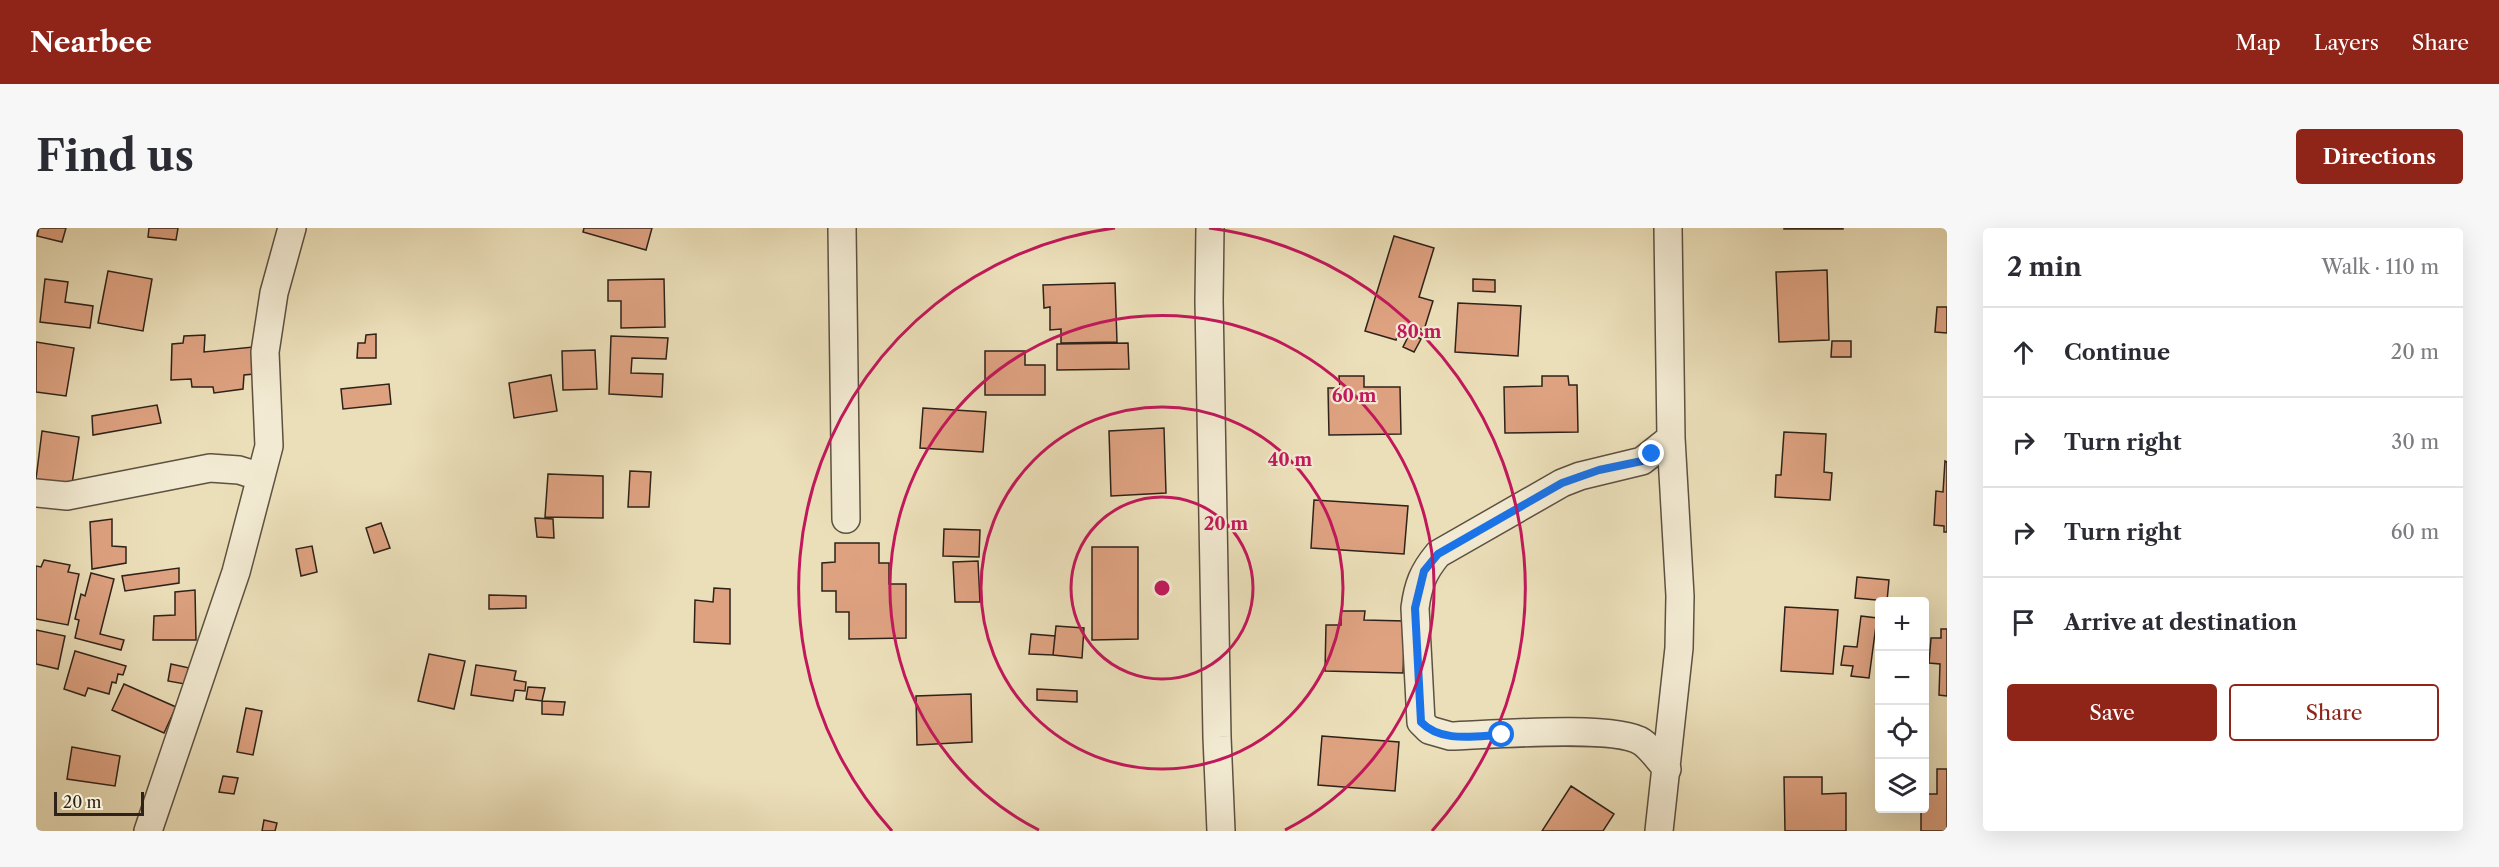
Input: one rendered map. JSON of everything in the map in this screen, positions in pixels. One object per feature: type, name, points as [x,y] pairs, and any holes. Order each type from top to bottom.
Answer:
[{"type":"street","points":[[148,831],[236,572],[269,446],[266,352],[274,293],[292,228]]},
{"type":"street","points":[[842,228],[846,519]]},
{"type":"street","points":[[1210,228],[1209,301],[1216,737],[1221,831]]},
{"type":"street","points":[[1659,831],[1679,648],[1680,596],[1671,438],[1668,228]]},
{"type":"street","points":[[1667,769],[1642,742],[1625,735],[1600,732],[1450,736],[1429,730],[1421,722],[1415,608],[1424,571],[1438,554],[1562,483],[1599,470],[1642,461],[1671,438]]},
{"type":"street","points":[[36,493],[67,495],[210,468],[239,470],[261,477]]},
{"type":"building","points":[[39,228],[66,228],[62,242],[37,236]]},
{"type":"building","points":[[149,228],[178,228],[176,240],[148,237]]},
{"type":"building","points":[[584,228],[652,228],[646,250],[583,232]]},
{"type":"building","points":[[1843,228],[1843,229],[1784,229]]},
{"type":"building","points":[[1394,236],[1434,248],[1419,297],[1433,301],[1424,330],[1401,324],[1396,340],[1365,331]]},
{"type":"building","points":[[1827,270],[1829,340],[1779,342],[1776,272]]},
{"type":"building","points":[[108,271],[152,279],[143,331],[98,323]]},
{"type":"building","points":[[45,279],[68,282],[65,302],[93,306],[90,328],[40,322]]},
{"type":"building","points":[[664,279],[665,327],[621,328],[621,301],[608,301],[608,280]]},
{"type":"building","points":[[1473,279],[1495,280],[1495,292],[1473,291]]},
{"type":"building","points":[[1115,283],[1117,342],[1061,343],[1061,329],[1050,330],[1050,307],[1044,308],[1043,285]]},
{"type":"building","points":[[1458,303],[1521,306],[1518,356],[1455,352]]},
{"type":"building","points":[[1937,307],[1947,307],[1947,333],[1935,332]]},
{"type":"building","points":[[1410,333],[1421,339],[1414,352],[1403,347]]},
{"type":"building","points":[[376,334],[376,358],[357,358],[358,343],[365,343],[366,335]]},
{"type":"building","points":[[205,335],[204,352],[253,347],[254,374],[244,375],[243,389],[214,393],[213,387],[192,387],[191,379],[171,380],[172,344],[183,343],[184,336]]},
{"type":"building","points":[[611,336],[668,338],[666,359],[632,358],[631,373],[663,374],[662,397],[609,394]]},
{"type":"building","points":[[1832,341],[1851,341],[1851,357],[1831,357]]},
{"type":"building","points":[[36,342],[74,348],[66,396],[36,392]]},
{"type":"building","points":[[1128,343],[1129,369],[1057,370],[1057,344]]},
{"type":"building","points":[[595,350],[597,389],[563,390],[562,351]]},
{"type":"building","points":[[985,351],[1025,351],[1025,365],[1045,365],[1045,395],[985,395]]},
{"type":"building","points":[[551,375],[557,411],[514,418],[509,383]]},
{"type":"building","points":[[1339,376],[1364,376],[1364,387],[1400,387],[1401,434],[1329,435],[1328,388],[1340,388]]},
{"type":"building","points":[[1542,376],[1568,376],[1569,385],[1577,385],[1578,432],[1505,433],[1504,387],[1542,386]]},
{"type":"building","points":[[389,384],[391,404],[343,409],[341,389]]},
{"type":"building","points":[[157,405],[161,423],[93,435],[92,416]]},
{"type":"building","points":[[923,408],[986,412],[983,452],[920,448]]},
{"type":"building","points":[[1164,428],[1166,493],[1111,496],[1109,431]]},
{"type":"building","points":[[42,431],[79,437],[72,484],[36,479]]},
{"type":"building","points":[[1784,432],[1826,434],[1824,472],[1832,473],[1830,500],[1775,497],[1776,475],[1781,475]]},
{"type":"building","points":[[1945,461],[1947,462],[1947,532],[1944,532],[1944,526],[1934,525],[1936,491],[1943,492]]},
{"type":"building","points":[[630,471],[651,472],[649,507],[628,507]]},
{"type":"building","points":[[548,474],[603,476],[603,518],[545,517]]},
{"type":"building","points":[[1314,500],[1408,506],[1404,554],[1311,548]]},
{"type":"building","points":[[535,518],[553,519],[554,538],[537,537]]},
{"type":"building","points":[[112,519],[112,546],[126,547],[126,563],[92,569],[90,522]]},
{"type":"building","points":[[381,523],[390,548],[374,553],[366,528]]},
{"type":"building","points":[[944,529],[980,530],[979,557],[943,556]]},
{"type":"building","points":[[835,543],[879,543],[879,563],[889,563],[889,584],[906,584],[906,638],[849,639],[849,612],[836,612],[836,591],[822,591],[822,563],[835,562]]},
{"type":"building","points":[[312,546],[317,572],[301,576],[296,549]]},
{"type":"building","points":[[1092,547],[1138,547],[1138,639],[1092,640]]},
{"type":"building","points":[[44,560],[70,565],[68,572],[79,574],[68,625],[36,619],[36,566],[41,567]]},
{"type":"building","points":[[978,561],[980,602],[955,602],[953,562]]},
{"type":"building","points":[[179,568],[179,583],[125,591],[122,576]]},
{"type":"building","points":[[91,573],[114,579],[100,634],[124,640],[121,650],[75,638],[79,620],[75,619],[81,594],[85,596]]},
{"type":"building","points":[[1857,577],[1889,580],[1887,597],[1875,597],[1875,600],[1855,598]]},
{"type":"building","points":[[714,588],[730,589],[730,644],[694,642],[695,600],[713,602]]},
{"type":"building","points":[[195,590],[196,640],[153,640],[154,616],[175,615],[175,592]]},
{"type":"building","points":[[489,595],[526,596],[526,608],[489,609]]},
{"type":"building","points":[[1785,607],[1838,610],[1833,674],[1781,671]]},
{"type":"building","points":[[1341,611],[1365,611],[1364,620],[1405,621],[1403,673],[1325,671],[1326,625],[1341,625]]},
{"type":"building","points":[[1861,616],[1875,618],[1869,678],[1851,676],[1853,666],[1841,665],[1844,646],[1857,647]]},
{"type":"building","points":[[1056,626],[1084,628],[1082,658],[1053,655]]},
{"type":"building","points":[[1941,629],[1947,629],[1947,696],[1939,695],[1940,664],[1929,663],[1931,638],[1941,638]]},
{"type":"building","points":[[36,630],[65,636],[58,669],[36,664]]},
{"type":"building","points":[[1031,634],[1055,636],[1053,655],[1029,654]]},
{"type":"building","points":[[75,651],[126,666],[123,675],[118,674],[116,683],[112,682],[109,694],[88,688],[85,696],[64,689]]},
{"type":"building","points":[[429,654],[465,661],[454,709],[418,701]]},
{"type":"building","points":[[171,664],[194,669],[190,685],[168,681]]},
{"type":"building","points":[[476,665],[516,671],[514,680],[526,682],[525,691],[515,690],[513,701],[471,695]]},
{"type":"building","points":[[124,684],[176,707],[164,733],[112,710]]},
{"type":"building","points":[[528,687],[545,688],[542,701],[526,699]]},
{"type":"building","points":[[1037,689],[1077,691],[1077,702],[1037,700]]},
{"type":"building","points":[[971,694],[972,742],[917,745],[916,696]]},
{"type":"building","points":[[542,701],[565,702],[563,715],[542,714]]},
{"type":"building","points":[[246,708],[262,711],[253,755],[237,752]]},
{"type":"building","points":[[1322,736],[1399,742],[1395,791],[1318,785]]},
{"type":"building","points":[[72,747],[120,756],[115,786],[67,779]]},
{"type":"building","points":[[1937,769],[1947,769],[1947,831],[1921,831],[1921,813],[1929,813],[1929,794],[1937,794]]},
{"type":"building","points":[[223,776],[238,778],[234,794],[219,792]]},
{"type":"building","points":[[1784,777],[1822,777],[1822,794],[1846,793],[1846,831],[1785,831]]},
{"type":"building","points":[[1571,786],[1614,814],[1603,831],[1542,831]]},
{"type":"building","points":[[264,820],[277,823],[275,831],[262,831]]},
{"type":"route","points":[[1502,735],[1450,736],[1429,730],[1421,722],[1415,608],[1424,571],[1438,554],[1562,483],[1599,470],[1642,461],[1652,454]]}]
